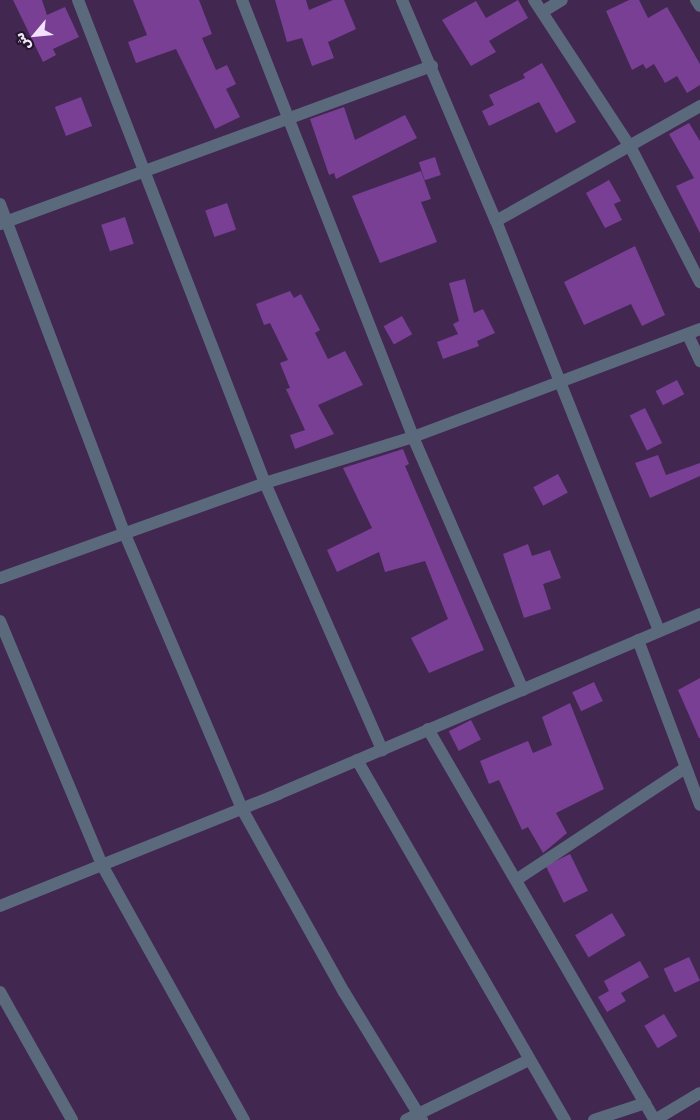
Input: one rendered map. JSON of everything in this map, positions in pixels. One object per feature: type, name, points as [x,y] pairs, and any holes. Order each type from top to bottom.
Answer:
[{"type":"street","points":[[78,0],[265,483],[382,750]]},
{"type":"street","points":[[242,0],[413,437],[522,690]]},
{"type":"street","points":[[402,0],[432,66],[496,221],[659,631]]},
{"type":"street","points":[[534,0],[632,148],[700,282]]},
{"type":"street","points":[[542,12],[562,0]]},
{"type":"street","points":[[696,0],[700,6]]},
{"type":"street","points":[[4,223],[288,116],[432,66]]},
{"type":"street","points":[[496,221],[632,148],[700,106]]},
{"type":"street","points":[[0,204],[4,223],[124,532],[242,809],[344,992],[420,1117]]},
{"type":"street","points":[[0,578],[265,483],[413,437],[700,329]]},
{"type":"street","points":[[688,334],[700,361]]},
{"type":"street","points":[[0,906],[242,809],[659,631],[699,616]]},
{"type":"street","points":[[0,621],[102,864],[244,1120]]},
{"type":"street","points":[[638,640],[700,805]]},
{"type":"street","points":[[428,729],[655,1120],[700,1093]]},
{"type":"street","points":[[356,760],[565,1120]]},
{"type":"street","points":[[516,880],[685,768]]},
{"type":"street","points":[[0,992],[72,1120]]},
{"type":"street","points":[[406,1120],[420,1117],[530,1060]]},
{"type":"street","points":[[594,1120],[645,1103]]},
{"type":"building","points":[[13,0],[42,0],[47,15],[65,7],[79,37],[53,49],[56,55],[43,62]]},
{"type":"building","points":[[133,0],[199,0],[212,34],[202,38],[216,70],[227,65],[236,84],[226,89],[240,117],[215,129],[176,49],[136,63],[128,42],[147,35]]},
{"type":"building","points":[[275,0],[306,0],[309,10],[333,0],[344,0],[356,29],[328,42],[334,58],[312,66],[302,38],[287,42]]},
{"type":"building","points":[[518,0],[528,18],[489,41],[496,52],[471,66],[442,20],[476,1],[486,18]]},
{"type":"building","points":[[629,0],[639,0],[648,18],[667,7],[700,64],[700,85],[687,93],[677,76],[665,83],[654,64],[646,69],[643,64],[632,70],[606,11]]},
{"type":"building","points":[[542,63],[576,122],[556,133],[539,102],[489,126],[482,111],[494,105],[489,95],[525,78],[523,74]]},
{"type":"building","points":[[81,97],[92,126],[66,136],[55,107]]},
{"type":"building","points":[[344,107],[355,140],[405,115],[417,138],[336,179],[334,173],[329,175],[310,119]]},
{"type":"building","points":[[689,123],[700,141],[700,233],[676,186],[694,178],[669,134]]},
{"type":"building","points":[[435,157],[441,175],[425,180],[419,162]]},
{"type":"building","points":[[421,171],[431,199],[421,202],[437,242],[380,263],[352,196]]},
{"type":"building","points":[[609,180],[621,201],[614,204],[622,220],[605,228],[586,193]]},
{"type":"building","points":[[227,203],[236,229],[214,237],[205,210]]},
{"type":"building","points":[[125,217],[134,244],[110,251],[101,225]]},
{"type":"building","points":[[635,246],[665,315],[642,326],[631,304],[584,325],[564,282]]},
{"type":"building","points":[[465,279],[474,313],[483,309],[495,333],[477,341],[479,346],[443,359],[437,342],[458,334],[453,324],[459,321],[449,283]]},
{"type":"building","points":[[290,291],[294,298],[301,294],[320,330],[315,333],[328,359],[345,351],[363,385],[318,405],[334,434],[295,449],[290,435],[305,430],[286,389],[290,388],[280,363],[288,360],[270,323],[264,325],[256,304]]},
{"type":"building","points":[[402,316],[412,334],[394,345],[384,326]]},
{"type":"building","points":[[677,380],[684,394],[663,405],[656,391]]},
{"type":"building","points":[[645,408],[662,443],[647,451],[630,415]]},
{"type":"building","points":[[403,449],[409,464],[405,466],[484,650],[429,673],[411,638],[448,619],[425,561],[385,572],[379,552],[337,572],[327,550],[372,528],[343,468]]},
{"type":"building","points":[[658,455],[666,475],[700,463],[700,476],[650,498],[635,463]]},
{"type":"building","points":[[558,474],[568,493],[543,506],[533,487]]},
{"type":"building","points":[[528,544],[532,556],[550,550],[561,578],[543,584],[551,609],[524,618],[503,554]]},
{"type":"building","points":[[700,678],[700,738],[699,738],[678,690]]},
{"type":"building","points":[[594,682],[603,701],[581,711],[572,692]]},
{"type":"building","points":[[570,703],[604,789],[556,813],[567,833],[543,853],[528,827],[522,830],[499,780],[489,784],[480,761],[528,741],[533,753],[552,745],[542,717]]},
{"type":"building","points":[[471,720],[481,740],[459,751],[449,731]]},
{"type":"building","points":[[570,854],[588,891],[564,903],[546,866]]},
{"type":"building","points":[[612,913],[625,935],[589,957],[575,935]]},
{"type":"building","points":[[689,957],[700,981],[675,992],[664,969]]},
{"type":"building","points":[[640,961],[649,977],[621,993],[626,1001],[607,1012],[598,997],[609,991],[604,981]]},
{"type":"building","points":[[664,1014],[677,1036],[658,1048],[644,1026]]}]
